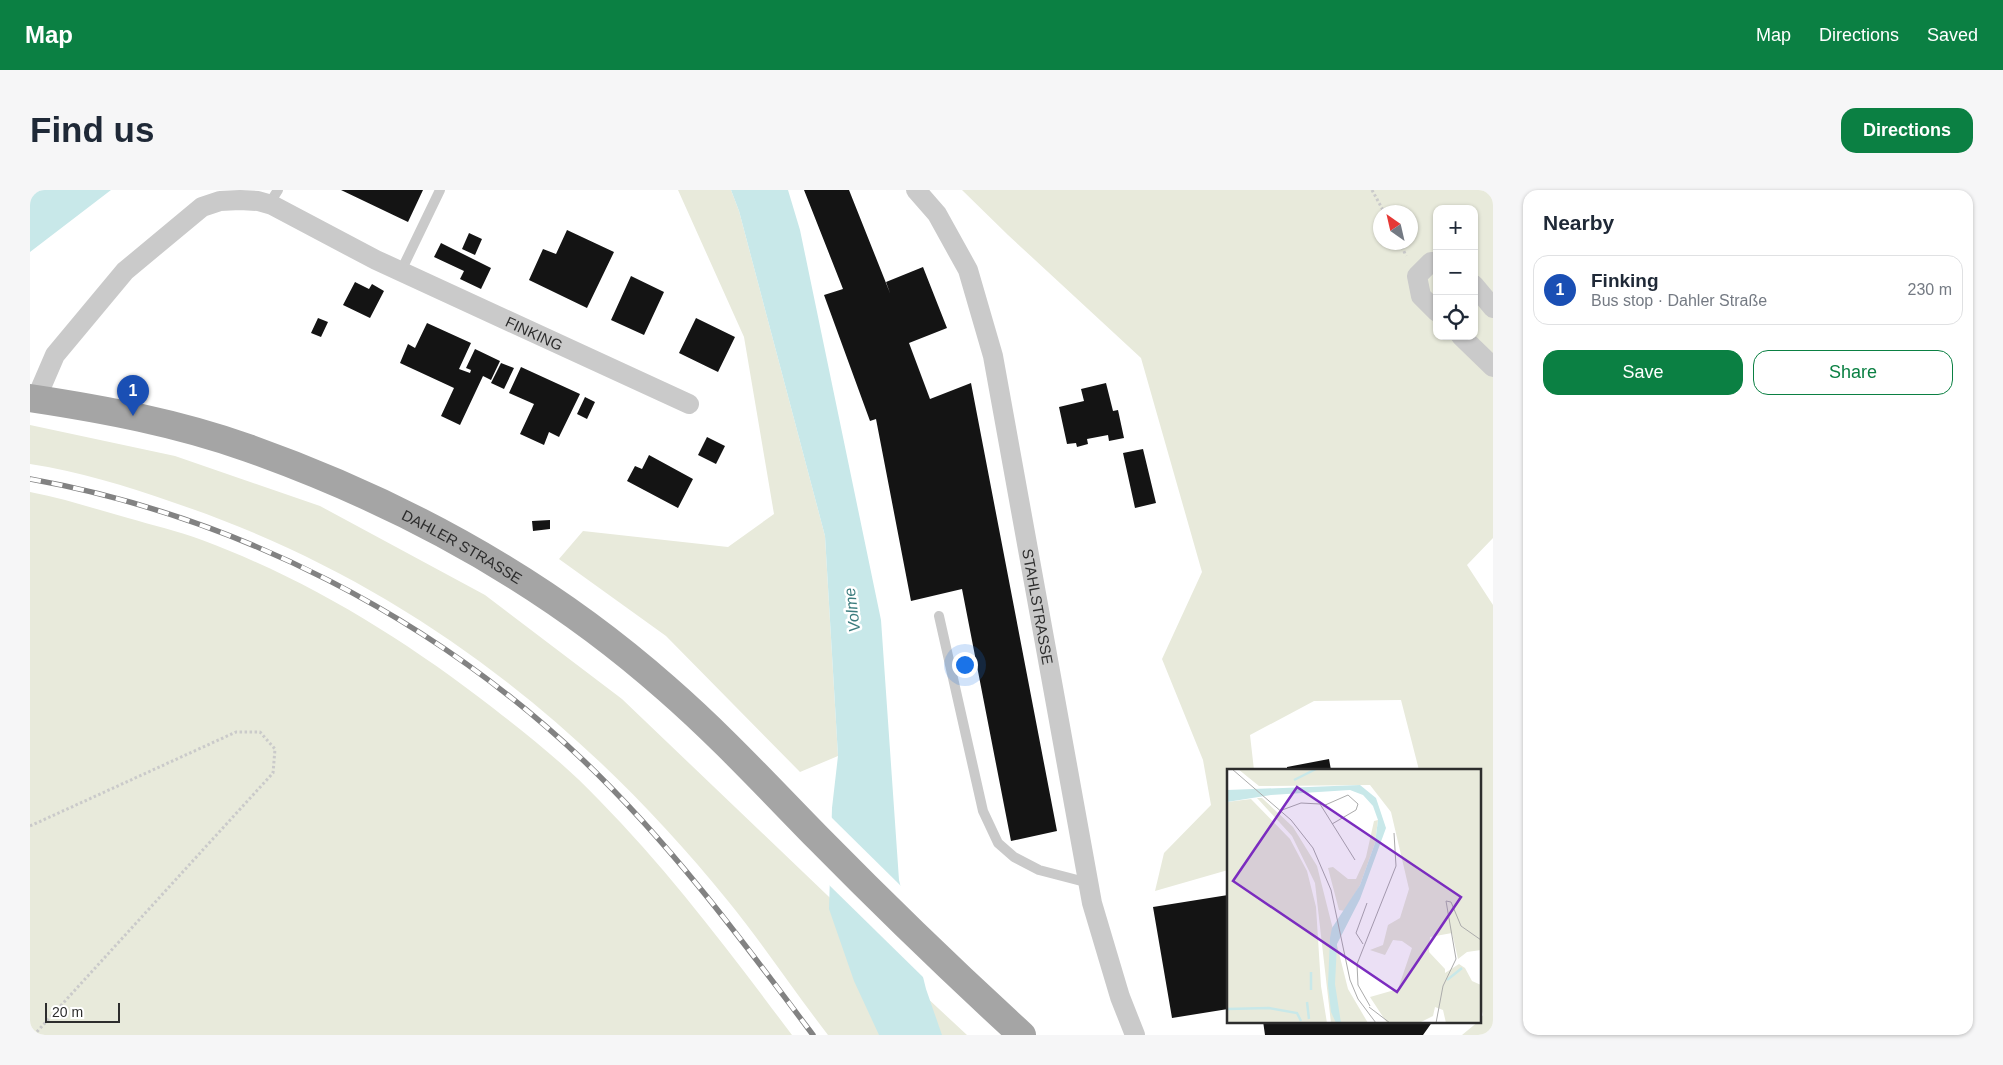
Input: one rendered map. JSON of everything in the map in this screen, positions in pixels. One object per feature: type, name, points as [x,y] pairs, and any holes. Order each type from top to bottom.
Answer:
[{"type":"main road","name":"DAHLER STRASSE","points":[[33,398],[133,416],[246,448],[383,502],[507,570],[607,639],[666,688],[758,774],[816,836],[1022,1035]]},
{"type":"street","name":"STAHLSTRASSE","points":[[916,190],[937,214],[968,270],[992,356],[1092,903],[1120,997],[1135,1035]]},
{"type":"street","name":"FINKING","points":[[33,398],[55,355],[125,271],[202,207],[220,201],[258,201],[274,197],[401,271],[689,404]]},
{"type":"street","points":[[1433,262],[1417,276],[1421,296],[1433,308]]},
{"type":"street","points":[[1478,290],[1493,308]]},
{"type":"street","points":[[1465,340],[1493,367]]},
{"type":"lane","points":[[401,271],[440,190]]},
{"type":"lane","points":[[939,616],[983,811],[998,843],[1014,856],[1039,870],[1088,883]]},
{"type":"path","points":[[1372,190],[1380,205]]},
{"type":"path","points":[[30,826],[236,732],[260,732],[275,749],[272,773],[34,1035]]},
{"type":"shaded area","points":[[678,190],[731,190],[739,211],[825,536],[838,756],[800,772],[666,636],[559,559],[583,531],[728,547],[774,514],[744,337]]},
{"type":"shaded area","points":[[962,190],[1493,190],[1493,538],[1467,565],[1493,605],[1493,1035],[1462,1035],[1480,1022],[1483,1015],[1480,1004],[1480,769],[1419,769],[1401,700],[1314,701],[1250,735],[1254,769],[1227,769],[1227,870],[1155,891],[1164,853],[1211,805],[1203,760],[1162,659],[1202,572],[1141,358]]},
{"type":"shaded area","points":[[30,425],[175,456],[320,506],[485,595],[622,699],[850,917],[924,995],[967,1035],[828,1035],[741,917],[671,834],[610,772],[546,714],[478,661],[408,613],[333,570],[254,533],[172,502],[120,485],[84,475],[30,464]]},
{"type":"shaded area","points":[[30,492],[67,500],[174,531],[242,556],[280,573],[354,613],[425,658],[521,730],[587,787],[651,856],[699,914],[792,1035],[30,1035]]},
{"type":"water","points":[[30,190],[111,190],[30,252]]},
{"type":"water","name":"Volme","points":[[731,190],[788,190],[800,230],[881,620],[899,880],[926,989],[942,1035],[879,1035],[854,981],[829,909],[832,808],[838,756],[825,536],[739,211]]},
{"type":"pier","points":[[829,815],[903,888],[926,980],[827,883]]},
{"type":"building","points":[[341,190],[423,190],[408,222]]},
{"type":"building","points":[[804,190],[849,190],[890,293],[886,282],[923,267],[947,328],[909,343],[930,399],[971,383],[1057,831],[1011,841],[962,589],[911,601],[876,419],[870,421],[824,295],[843,289]]},
{"type":"building","points":[[567,230],[614,252],[587,308],[529,280],[543,249],[556,254]]},
{"type":"building","points":[[469,233],[482,239],[475,255],[462,249]]},
{"type":"building","points":[[441,243],[491,268],[481,289],[460,279],[464,271],[434,257]]},
{"type":"building","points":[[631,276],[664,292],[644,335],[611,320]]},
{"type":"building","points":[[355,282],[369,289],[372,284],[384,291],[370,318],[343,305]]},
{"type":"building","points":[[318,318],[328,322],[321,337],[311,333]]},
{"type":"building","points":[[696,318],[735,337],[718,372],[679,353]]},
{"type":"building","points":[[427,323],[471,343],[459,369],[470,373],[471,370],[466,368],[475,349],[500,361],[491,380],[483,376],[460,425],[441,416],[454,388],[400,363],[408,344],[415,348]]},
{"type":"building","points":[[501,363],[514,368],[504,389],[491,383]]},
{"type":"building","points":[[521,367],[580,394],[559,437],[549,432],[544,445],[520,434],[534,404],[509,393]]},
{"type":"building","points":[[1106,383],[1113,411],[1118,410],[1124,438],[1109,441],[1108,435],[1087,439],[1088,444],[1077,447],[1076,443],[1067,444],[1059,407],[1084,401],[1081,389]]},
{"type":"building","points":[[585,397],[595,402],[587,419],[577,414]]},
{"type":"building","points":[[707,437],[725,446],[716,464],[698,455]]},
{"type":"building","points":[[1143,449],[1156,503],[1135,508],[1123,453]]},
{"type":"building","points":[[649,455],[693,479],[678,508],[627,481],[635,466],[642,469]]},
{"type":"building","points":[[550,520],[550,529],[533,531],[532,521]]},
{"type":"building","points":[[1329,759],[1331,769],[1287,769],[1287,767]]},
{"type":"building","points":[[1227,895],[1227,1009],[1172,1018],[1153,907]]},
{"type":"building","points":[[1263,1022],[1432,1022],[1423,1035],[1265,1035]]},
{"type":"railway","points":[[30,479],[107,496],[182,518],[256,547],[328,580],[397,618],[463,661],[525,709],[616,792],[704,893],[813,1035]]},
{"type":"place","name":"Finking","points":[[133,416]]}]
